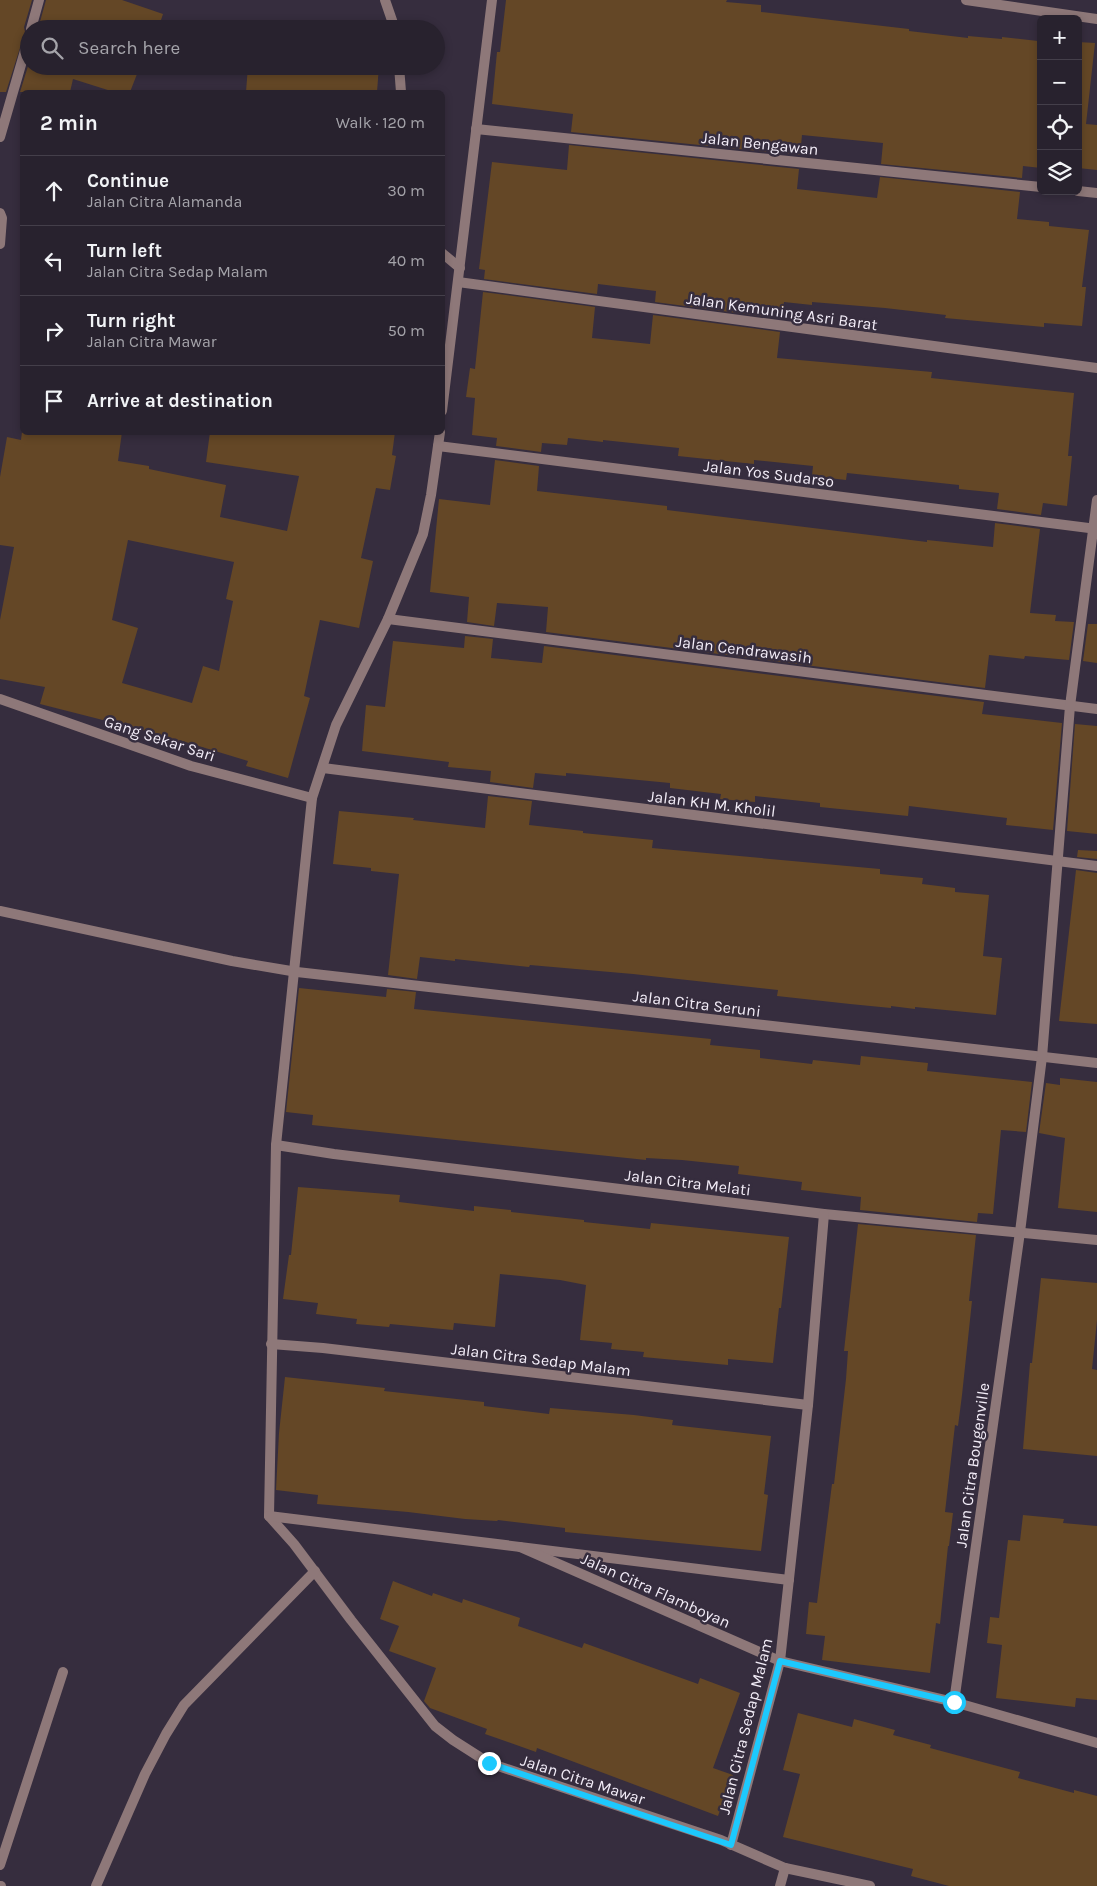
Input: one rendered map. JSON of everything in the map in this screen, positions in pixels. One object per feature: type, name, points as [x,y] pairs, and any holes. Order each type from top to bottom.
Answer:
[{"type":"street","points":[[34,20],[40,0]]},
{"type":"street","points":[[385,0],[392,20]]},
{"type":"street","points":[[445,391],[461,282],[460,268],[492,0]]},
{"type":"street","points":[[966,0],[1097,19]]},
{"type":"street","points":[[0,137],[20,68]]},
{"type":"street","points":[[400,75],[401,90]]},
{"type":"street","name":"Jalan Bengawan","points":[[476,129],[1037,187]]},
{"type":"street","points":[[1082,191],[1097,193]]},
{"type":"street","points":[[0,213],[2,232],[0,244]]},
{"type":"street","points":[[445,256],[460,268]]},
{"type":"street","name":"Jalan Kemuning Asri Barat","points":[[461,282],[1097,368]]},
{"type":"street","points":[[269,1516],[276,1145],[312,798],[336,725],[388,619],[423,534],[440,435]]},
{"type":"street","name":"Jalan Yos Sudarso","points":[[438,446],[1095,529]]},
{"type":"street","name":"Jalan Citra Bougenville","points":[[954,1702],[1020,1232],[1042,1057],[1070,706],[1095,529],[1097,500]]},
{"type":"street","name":"Jalan Cendrawasih","points":[[388,619],[1097,709]]},
{"type":"street","name":"Gang Sekar Sari","points":[[0,699],[191,766],[312,798]]},
{"type":"street","name":"Jalan KH M. Kholil","points":[[323,768],[1097,866]]},
{"type":"street","name":"Jalan Citra Seruni","points":[[0,911],[232,961],[294,972],[1097,1063]]},
{"type":"street","name":"Jalan Citra Melati","points":[[276,1145],[334,1154],[824,1214],[1097,1240]]},
{"type":"street","name":"Jalan Citra Sedap Malam","points":[[731,1845],[780,1661],[808,1405],[824,1214]]},
{"type":"street","name":"Jalan Citra Sedap Malam","points":[[272,1344],[323,1348],[808,1405]]},
{"type":"street","name":"Jalan Citra Flamboyan","points":[[269,1516],[789,1580]]},
{"type":"street","name":"Jalan Citra Mawar","points":[[269,1516],[315,1571],[350,1620],[435,1726],[489,1763],[731,1845],[785,1868],[870,1886]]},
{"type":"street","name":"Jalan Citra Flamboyan","points":[[520,1547],[780,1661],[954,1702],[1097,1742]]},
{"type":"street","points":[[96,1886],[145,1774],[184,1705],[315,1571]]},
{"type":"street","points":[[0,1865],[63,1672]]},
{"type":"street","points":[[780,1886],[785,1868]]},
{"type":"building","points":[[0,0],[32,0],[26,20],[20,20],[20,48],[6,92],[0,92]]},
{"type":"building","points":[[46,0],[122,0],[163,14],[161,20],[40,20]]},
{"type":"building","points":[[506,0],[727,0],[726,2],[761,5],[761,12],[909,29],[909,31],[968,38],[968,36],[1002,39],[1002,37],[1037,41],[1037,168],[1023,166],[1022,178],[881,164],[883,143],[802,135],[800,155],[571,132],[573,114],[492,104],[497,52],[500,52]]},
{"type":"building","points":[[1082,42],[1095,43],[1086,124],[1097,125],[1097,170],[1082,168]]},
{"type":"building","points":[[25,75],[137,75],[131,90],[108,90],[73,79],[70,90],[21,90]]},
{"type":"building","points":[[247,75],[378,75],[377,90],[246,90]]},
{"type":"building","points":[[569,145],[799,169],[797,189],[877,198],[880,177],[1020,192],[1017,219],[1049,222],[1049,226],[1089,230],[1082,287],[1086,287],[1082,326],[1044,323],[1044,327],[1010,324],[945,318],[946,315],[885,308],[812,302],[812,305],[784,302],[782,319],[655,302],[656,291],[598,284],[597,294],[484,279],[485,270],[479,269],[492,162],[567,170]]},
{"type":"building","points":[[483,292],[595,307],[592,338],[650,344],[653,315],[780,332],[777,358],[932,372],[931,378],[1074,393],[1068,456],[1072,456],[1067,506],[1043,503],[1041,515],[997,509],[999,493],[959,489],[959,485],[847,473],[846,480],[812,476],[813,466],[754,460],[754,464],[678,456],[679,448],[603,440],[603,442],[568,438],[567,445],[542,443],[541,452],[496,446],[497,438],[472,435],[475,398],[466,397],[470,368],[475,369]]},
{"type":"building","points":[[22,435],[122,435],[118,461],[149,466],[149,469],[226,485],[220,517],[287,531],[299,476],[206,462],[210,435],[395,435],[392,455],[396,456],[390,490],[376,488],[361,558],[373,561],[359,628],[320,620],[304,696],[310,698],[288,778],[246,766],[248,761],[179,740],[179,742],[145,733],[146,731],[40,704],[45,687],[0,679],[0,620],[14,547],[0,545],[0,477],[7,437],[21,440]],"holes":[[[128,540],[234,562],[226,599],[233,601],[219,671],[203,666],[192,703],[122,683],[138,628],[112,620]]]},
{"type":"building","points":[[495,460],[539,466],[537,491],[667,506],[667,510],[927,542],[927,540],[993,547],[995,523],[1040,529],[1030,613],[1056,615],[1055,621],[1074,622],[1069,660],[1025,656],[1024,659],[989,655],[985,688],[546,632],[548,607],[497,603],[494,626],[467,622],[469,597],[430,592],[439,499],[490,505]]},
{"type":"building","points":[[1088,624],[1097,624],[1097,663],[1083,661]]},
{"type":"building","points":[[465,636],[493,639],[491,658],[542,663],[544,646],[984,702],[982,714],[1062,723],[1053,830],[1006,825],[1007,818],[909,806],[908,816],[820,807],[820,803],[755,796],[755,802],[720,799],[721,794],[670,788],[670,783],[566,773],[566,776],[535,773],[533,788],[490,782],[491,771],[448,767],[449,762],[362,751],[366,705],[385,707],[393,641],[464,648]]},
{"type":"building","points":[[1075,724],[1097,726],[1097,834],[1067,831]]},
{"type":"building","points":[[488,796],[532,801],[529,825],[653,840],[652,848],[880,869],[880,874],[923,878],[922,884],[955,888],[955,892],[989,895],[983,956],[1002,958],[996,1015],[915,1007],[915,1009],[891,1006],[891,1008],[850,1004],[777,996],[778,990],[633,974],[530,965],[529,967],[455,959],[455,961],[420,957],[417,979],[388,975],[399,874],[371,871],[371,868],[333,864],[339,811],[414,818],[413,820],[485,828]]},
{"type":"building","points":[[1078,850],[1097,851],[1097,859],[1077,857]]},
{"type":"building","points":[[1076,870],[1097,873],[1097,1024],[1059,1021]]},
{"type":"building","points":[[299,988],[386,997],[387,989],[416,992],[414,1009],[711,1039],[710,1045],[760,1050],[760,1058],[812,1064],[813,1060],[860,1065],[861,1056],[928,1063],[927,1071],[1032,1082],[1026,1132],[1001,1130],[993,1214],[978,1213],[977,1222],[860,1210],[861,1197],[801,1190],[802,1182],[738,1174],[739,1166],[682,1160],[646,1158],[646,1160],[312,1125],[313,1115],[286,1112]]},
{"type":"building","points":[[1060,1078],[1097,1082],[1097,1212],[1058,1208],[1065,1138],[1039,1133],[1046,1083],[1060,1085]]},
{"type":"building","points":[[298,1187],[400,1195],[399,1202],[474,1211],[474,1206],[584,1220],[584,1222],[650,1229],[651,1223],[789,1237],[773,1363],[728,1359],[728,1365],[643,1357],[644,1352],[611,1349],[612,1343],[580,1340],[586,1285],[560,1280],[500,1274],[495,1327],[454,1323],[453,1330],[390,1324],[389,1327],[356,1324],[357,1319],[316,1314],[318,1303],[283,1299],[289,1255],[291,1255]]},
{"type":"building","points":[[858,1224],[976,1235],[969,1301],[972,1301],[962,1395],[958,1426],[955,1425],[945,1512],[953,1513],[940,1624],[936,1623],[930,1673],[822,1660],[825,1636],[806,1634],[809,1602],[817,1603],[832,1484],[834,1484],[846,1379],[848,1351],[844,1351]]},
{"type":"building","points":[[1041,1278],[1097,1283],[1097,1320],[1092,1369],[1097,1370],[1097,1456],[1023,1449],[1030,1363],[1032,1363]]},
{"type":"building","points":[[285,1377],[385,1388],[384,1391],[484,1402],[484,1406],[549,1414],[550,1408],[634,1415],[673,1420],[672,1425],[771,1436],[764,1494],[768,1495],[761,1551],[565,1532],[565,1528],[498,1520],[465,1519],[317,1504],[318,1495],[276,1490],[279,1433]]},
{"type":"building","points":[[1023,1515],[1064,1519],[1063,1523],[1097,1526],[1097,1700],[1076,1698],[1075,1707],[996,1698],[1002,1645],[987,1643],[990,1617],[999,1618],[1008,1540],[1020,1541]]},
{"type":"building","points":[[393,1581],[432,1596],[433,1593],[462,1603],[463,1599],[520,1618],[518,1626],[582,1648],[584,1643],[698,1684],[700,1678],[740,1693],[713,1768],[733,1775],[718,1816],[537,1748],[536,1752],[485,1734],[487,1729],[430,1708],[424,1701],[436,1668],[389,1651],[399,1626],[380,1619]]},
{"type":"building","points":[[798,1713],[852,1727],[854,1719],[895,1730],[893,1735],[931,1745],[930,1748],[1020,1772],[1018,1778],[1074,1793],[1074,1790],[1097,1796],[1097,1886],[949,1886],[911,1876],[913,1869],[783,1837],[800,1774],[783,1770]]},
{"type":"route","points":[[489,1763],[721,1840],[731,1845],[780,1661],[954,1702]]}]
